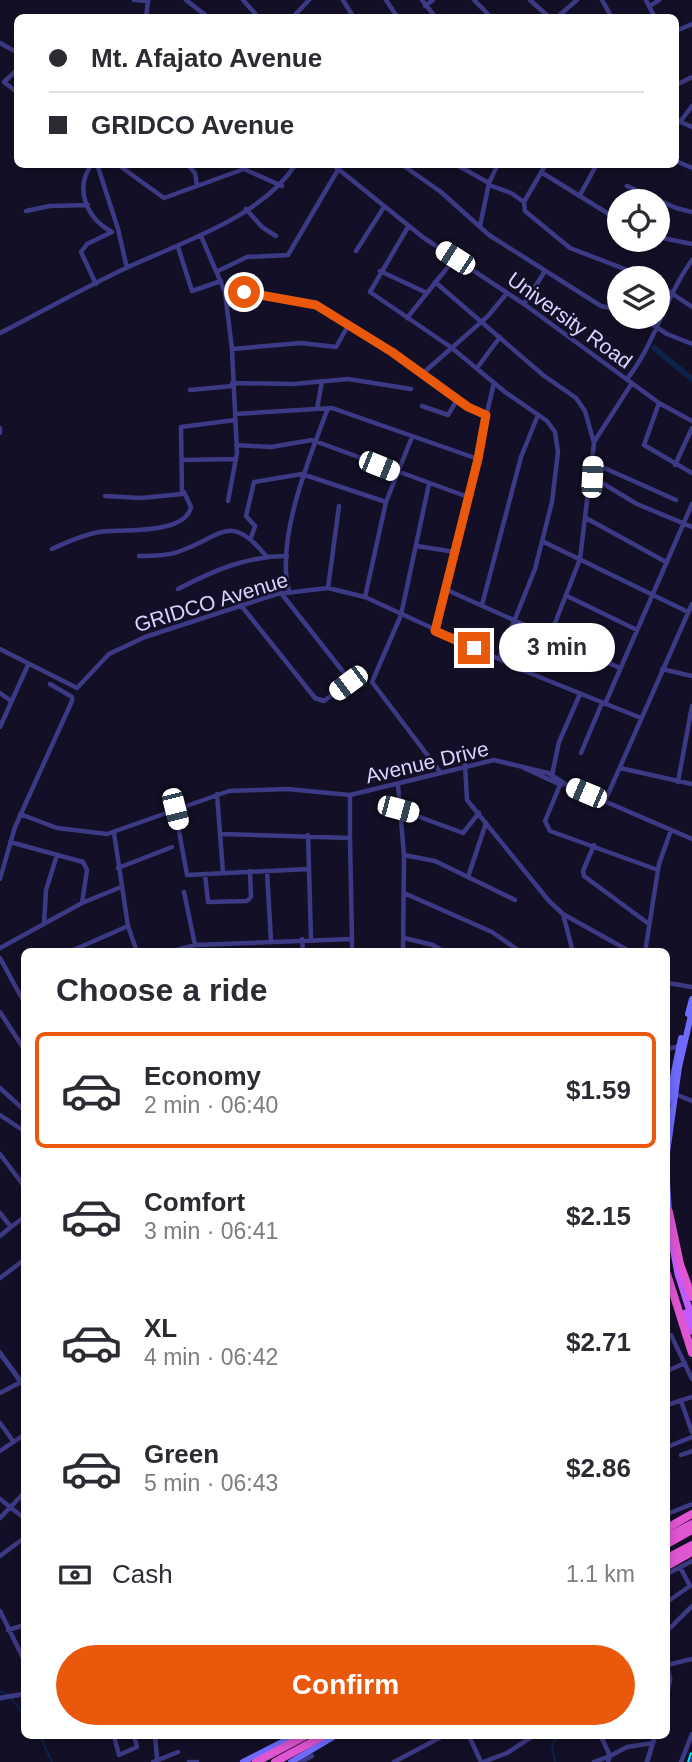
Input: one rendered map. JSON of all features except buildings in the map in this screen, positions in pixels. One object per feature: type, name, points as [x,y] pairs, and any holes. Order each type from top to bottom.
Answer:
[{"type":"highway","points":[[670,1221],[680,1264],[692,1297]]},
{"type":"highway","points":[[670,1283],[692,1353]]},
{"type":"highway","points":[[670,1526],[692,1514]]},
{"type":"highway","points":[[670,1535],[692,1524]]},
{"type":"highway","points":[[670,1542],[692,1530]]},
{"type":"highway","points":[[670,1550],[692,1539]]},
{"type":"highway","points":[[670,1556],[692,1545]]},
{"type":"highway","points":[[670,1565],[690,1557]]},
{"type":"highway","points":[[256,1762],[307,1740]]},
{"type":"highway","points":[[275,1762],[307,1740]]},
{"type":"main road","points":[[670,1128],[681,1046],[692,999]]},
{"type":"main road","points":[[670,1089],[675,1060],[690,1028],[692,1011]]},
{"type":"main road","points":[[670,1226],[676,1266],[692,1318]]},
{"type":"main road","points":[[670,1258],[678,1294],[692,1331]]},
{"type":"main road","points":[[243,1762],[288,1739]]},
{"type":"main road","points":[[291,1762],[299,1760],[330,1739]]},
{"type":"main road","points":[[299,1760],[307,1740]]},
{"type":"street","points":[[134,0],[148,0]]},
{"type":"street","points":[[187,0],[204,14]]},
{"type":"street","points":[[243,0],[255,14]]},
{"type":"street","points":[[296,14],[309,0]]},
{"type":"street","points":[[422,0],[432,14]]},
{"type":"street","points":[[425,6],[433,0]]},
{"type":"street","points":[[474,0],[488,14]]},
{"type":"street","points":[[530,0],[546,14]]},
{"type":"street","points":[[561,14],[577,0]]},
{"type":"street","points":[[646,0],[653,14]]},
{"type":"street","points":[[650,6],[659,0]]},
{"type":"street","points":[[679,120],[692,106]]},
{"type":"street","points":[[91,168],[82,181],[88,205],[96,220],[112,232]]},
{"type":"street","points":[[95,168],[118,229],[127,268]]},
{"type":"street","points":[[123,168],[164,198],[244,169],[282,186]]},
{"type":"street","points":[[191,168],[195,173],[197,184]]},
{"type":"street","points":[[0,333],[127,268],[201,236],[282,186],[293,168]]},
{"type":"street","points":[[407,168],[442,192],[480,227],[545,271],[607,307]]},
{"type":"street","points":[[462,168],[524,202]]},
{"type":"street","points":[[480,227],[489,184],[496,168]]},
{"type":"street","points":[[544,168],[524,202],[525,211],[570,248],[621,266]]},
{"type":"street","points":[[580,195],[595,168]]},
{"type":"street","points":[[218,271],[247,257],[288,256],[302,227],[339,169]]},
{"type":"street","name":"University Road","points":[[339,169],[408,227],[524,304],[659,402],[692,421]]},
{"type":"street","points":[[541,172],[607,213]]},
{"type":"street","points":[[627,186],[676,208],[692,212]]},
{"type":"street","points":[[26,211],[50,206],[88,205]]},
{"type":"street","points":[[356,251],[384,207]]},
{"type":"street","points":[[246,209],[262,227],[276,236]]},
{"type":"street","points":[[408,227],[369,292],[452,348],[552,426],[557,441],[555,488],[535,569],[499,659]]},
{"type":"street","points":[[96,284],[82,252],[87,244],[118,229]]},
{"type":"street","points":[[201,236],[225,292],[232,349],[236,459],[228,501]]},
{"type":"street","points":[[670,239],[692,244]]},
{"type":"street","points":[[178,247],[192,291],[221,281]]},
{"type":"street","points":[[407,318],[455,258]]},
{"type":"street","points":[[670,300],[692,260]]},
{"type":"street","points":[[380,271],[427,293]]},
{"type":"street","points":[[524,304],[545,271]]},
{"type":"street","points":[[435,282],[581,403],[594,443],[580,559],[550,636]]},
{"type":"street","points":[[225,292],[258,293],[310,303],[348,324],[457,400],[483,414]]},
{"type":"street","points":[[422,374],[481,322],[508,293]]},
{"type":"street","points":[[672,296],[692,307]]},
{"type":"street","points":[[232,349],[300,343],[336,347],[348,324]]},
{"type":"street","points":[[594,443],[646,356],[655,329]]},
{"type":"street","points":[[660,329],[692,344]]},
{"type":"street","points":[[477,368],[500,337]]},
{"type":"street","points":[[191,390],[232,384],[369,380],[411,389]]},
{"type":"street","points":[[317,409],[322,381]]},
{"type":"street","points":[[435,631],[478,459],[483,414],[494,383]]},
{"type":"street","points":[[422,406],[448,415],[457,400]]},
{"type":"street","points":[[659,402],[644,445],[692,473]]},
{"type":"street","points":[[289,591],[287,556],[302,474],[328,408]]},
{"type":"street","points":[[52,549],[89,534],[154,529],[184,518],[191,507],[183,491],[180,432],[183,426],[235,417],[328,408],[478,459]]},
{"type":"street","points":[[482,606],[521,457],[538,415]]},
{"type":"street","points":[[675,465],[692,428]]},
{"type":"street","points":[[365,597],[386,502],[412,437]]},
{"type":"street","points":[[236,445],[271,447],[315,441],[396,473],[468,497]]},
{"type":"street","points":[[182,460],[236,459]]},
{"type":"street","points":[[593,463],[676,500]]},
{"type":"street","points":[[251,538],[255,526],[246,516],[254,482],[302,474],[386,502]]},
{"type":"street","points":[[592,477],[626,499],[692,527]]},
{"type":"street","points":[[429,484],[401,615],[372,682],[441,773]]},
{"type":"street","points":[[105,496],[166,496],[179,495],[183,491]]},
{"type":"street","points":[[581,753],[692,504]]},
{"type":"street","points":[[328,588],[339,506]]},
{"type":"street","points":[[586,518],[666,562]]},
{"type":"street","points":[[139,556],[183,550],[223,530],[237,530],[251,538],[266,556]]},
{"type":"street","points":[[542,541],[688,612]]},
{"type":"street","points":[[417,545],[455,552]]},
{"type":"street","points":[[178,589],[213,571],[266,556],[287,556]]},
{"type":"street","name":"GRIDCO Avenue","points":[[0,649],[28,665],[80,687],[109,654],[117,650],[240,604],[289,591],[328,588],[365,597],[435,631],[641,718]]},
{"type":"street","points":[[447,590],[620,668]]},
{"type":"street","points":[[240,604],[315,698],[324,701],[348,683],[348,678],[281,593]]},
{"type":"street","points":[[567,596],[636,630]]},
{"type":"street","points":[[606,801],[692,604]]},
{"type":"street","points":[[0,727],[28,665]]},
{"type":"street","points":[[663,669],[692,676]]},
{"type":"street","points":[[0,879],[20,814],[72,701],[72,697],[50,684]]},
{"type":"street","points":[[0,692],[11,701]]},
{"type":"street","points":[[552,775],[559,742],[581,694]]},
{"type":"street","points":[[678,782],[692,706]]},
{"type":"street","name":"Avenue Drive","points":[[114,833],[216,794],[278,789],[350,795],[494,760],[521,765]]},
{"type":"street","points":[[466,765],[465,795],[563,914],[624,948]]},
{"type":"street","points":[[521,765],[552,775],[567,785],[692,839]]},
{"type":"street","points":[[521,765],[560,785],[567,785]]},
{"type":"street","points":[[620,768],[692,785]]},
{"type":"street","points":[[398,785],[404,855],[403,948]]},
{"type":"street","points":[[560,785],[545,826],[658,870]]},
{"type":"street","points":[[216,794],[223,873]]},
{"type":"street","points":[[350,795],[352,948]]},
{"type":"street","points":[[175,809],[185,872],[189,876],[309,869]]},
{"type":"street","points":[[398,809],[463,833],[479,813]]},
{"type":"street","points":[[20,814],[64,830],[93,834],[114,833],[128,926],[136,948]]},
{"type":"street","points":[[468,877],[486,822]]},
{"type":"street","points":[[646,948],[658,870],[671,830]]},
{"type":"street","points":[[220,834],[350,838]]},
{"type":"street","points":[[308,835],[311,939]]},
{"type":"street","points":[[10,842],[85,864],[87,870],[82,903]]},
{"type":"street","points":[[594,845],[583,872],[584,876],[618,904],[649,924]]},
{"type":"street","points":[[118,868],[172,847]]},
{"type":"street","points":[[44,924],[46,890],[57,855]]},
{"type":"street","points":[[404,855],[430,859],[515,900]]},
{"type":"street","points":[[205,874],[208,902],[247,901],[251,897],[250,871]]},
{"type":"street","points":[[267,871],[271,941]]},
{"type":"street","points":[[0,948],[82,903],[121,887]]},
{"type":"street","points":[[184,892],[195,945]]},
{"type":"street","points":[[404,893],[492,932],[515,948]]},
{"type":"street","points":[[563,914],[572,948]]},
{"type":"street","points":[[78,948],[128,926]]},
{"type":"street","points":[[404,938],[438,948]]},
{"type":"street","points":[[184,948],[195,945],[302,939],[352,939]]},
{"type":"street","points":[[302,939],[303,948]]},
{"type":"street","points":[[0,958],[21,996]]},
{"type":"street","points":[[670,983],[692,987]]},
{"type":"street","points":[[0,1012],[21,1044]]},
{"type":"street","points":[[670,1048],[681,1046]]},
{"type":"street","points":[[670,1053],[675,1060]]},
{"type":"street","points":[[0,1088],[21,1107]]},
{"type":"street","points":[[674,1094],[692,1101]]},
{"type":"street","points":[[0,1115],[21,1129]]},
{"type":"street","points":[[0,1154],[21,1182]]},
{"type":"street","points":[[0,1213],[11,1227]]},
{"type":"street","points":[[0,1236],[21,1219]]},
{"type":"street","points":[[0,1278],[21,1262]]},
{"type":"street","points":[[671,1335],[692,1379]]},
{"type":"street","points":[[0,1353],[21,1381]]},
{"type":"street","points":[[670,1370],[686,1363]]},
{"type":"street","points":[[0,1393],[21,1385]]},
{"type":"street","points":[[670,1404],[692,1397]]},
{"type":"street","points":[[670,1446],[692,1435],[681,1401]]},
{"type":"street","points":[[0,1423],[13,1441]]},
{"type":"street","points":[[0,1451],[21,1437]]},
{"type":"street","points":[[681,1455],[692,1451]]},
{"type":"street","points":[[0,1518],[21,1496]]},
{"type":"street","points":[[0,1499],[21,1515]]},
{"type":"street","points":[[670,1513],[692,1504]]},
{"type":"street","points":[[0,1556],[21,1540]]},
{"type":"street","points":[[670,1572],[690,1557]]},
{"type":"street","points":[[670,1599],[690,1586],[680,1567]]},
{"type":"street","points":[[670,1628],[692,1606]]},
{"type":"street","points":[[0,1611],[21,1652]]},
{"type":"street","points":[[8,1630],[21,1626]]},
{"type":"street","points":[[670,1665],[691,1658]]},
{"type":"street","points":[[3,1697],[21,1694]]},
{"type":"street","points":[[681,1762],[692,1734]]},
{"type":"street","points":[[115,1739],[119,1755],[136,1747],[135,1739]]},
{"type":"street","points":[[155,1739],[155,1760],[178,1752]]},
{"type":"street","points":[[394,1762],[437,1739]]},
{"type":"street","points":[[470,1739],[481,1762],[507,1753],[528,1739]]},
{"type":"street","points":[[602,1739],[609,1759]]},
{"type":"street","points":[[594,1762],[609,1759],[628,1747],[654,1740]]},
{"type":"street","points":[[647,1762],[654,1740]]},
{"type":"street","points":[[299,1760],[312,1756]]},
{"type":"street","points":[[189,1762],[197,1762]]},
{"type":"waterway","points":[[654,348],[692,379]]},
{"type":"waterway","points":[[0,1691],[8,1695]]},
{"type":"waterway","points":[[12,1699],[21,1712]]},
{"type":"waterway","points":[[41,1739],[52,1762]]},
{"type":"waterway","points":[[555,1762],[552,1746],[556,1739]]},
{"type":"railway","points":[[688,1762],[692,1750]]},
{"type":"route","points":[[244,292],[316,305],[392,352],[468,407],[486,415],[478,459],[435,631],[474,648]]}]
